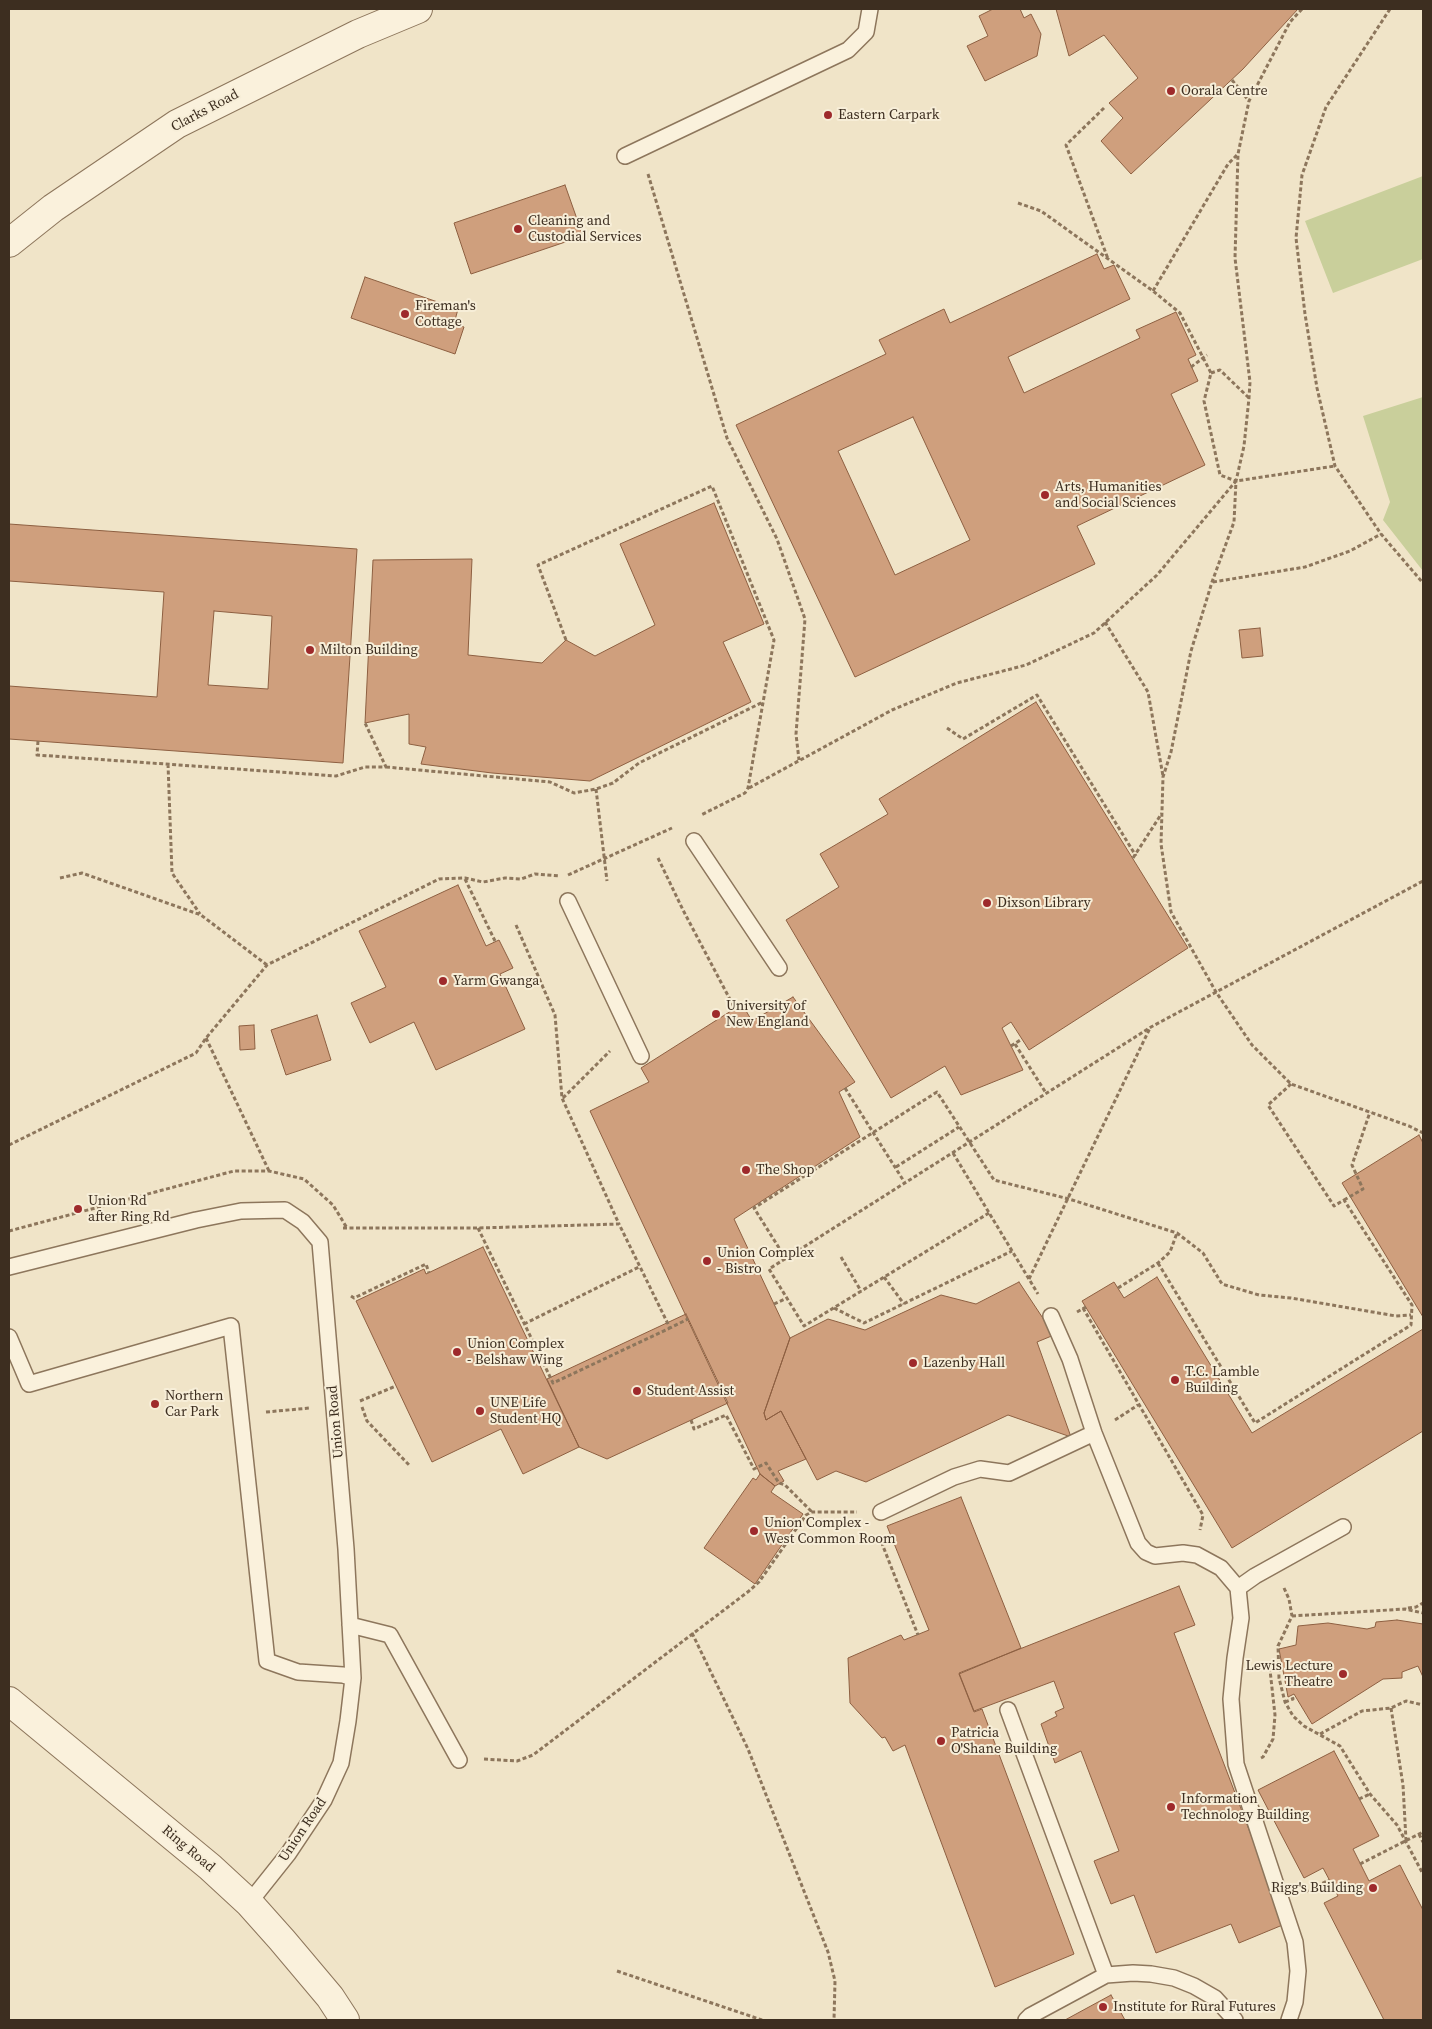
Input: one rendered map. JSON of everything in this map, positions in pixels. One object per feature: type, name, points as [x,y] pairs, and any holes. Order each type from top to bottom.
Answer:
[{"type":"street","name":"Clarks Road","points":[[9,243],[53,208],[177,124],[358,34],[418,9]]},
{"type":"street","name":"Ring Road","points":[[9,1701],[170,1833],[249,1903],[318,1983],[345,2020]]},
{"type":"lane","points":[[626,156],[848,50],[866,32],[870,9]]},
{"type":"lane","points":[[694,841],[779,968]]},
{"type":"lane","points":[[568,900],[641,1056]]},
{"type":"lane","name":"Union Road","points":[[9,1268],[196,1220],[241,1212],[285,1210],[302,1222],[320,1242],[346,1549],[353,1678],[341,1763],[324,1800],[288,1854],[249,1903]]},
{"type":"lane","points":[[1052,1316],[1070,1359],[1094,1433],[1138,1543],[1146,1552],[1155,1556],[1183,1553],[1197,1555],[1221,1568],[1238,1588],[1241,1618],[1234,1658],[1231,1699],[1236,1764],[1295,1942],[1298,1971],[1296,2002],[1289,2020]]},
{"type":"lane","points":[[9,1337],[29,1384],[231,1326],[267,1661],[298,1672],[343,1675],[353,1678]]},
{"type":"lane","points":[[875,1515],[954,1477],[980,1469],[1009,1473],[1094,1433]]},
{"type":"lane","points":[[1238,1588],[1255,1576],[1343,1527]]},
{"type":"lane","points":[[350,1625],[390,1635],[459,1760]]},
{"type":"lane","points":[[1008,1710],[1106,1975]]},
{"type":"lane","points":[[1026,2020],[1030,2016],[1106,1975],[1151,1974],[1174,1978],[1216,1998],[1235,2020]]},
{"type":"path","points":[[1163,777],[1171,752],[1191,651],[1212,582],[1234,522],[1236,481],[1244,446],[1250,382],[1235,258],[1238,154],[1249,101],[1290,22],[1302,9]]},
{"type":"path","points":[[1390,9],[1326,107],[1302,175],[1296,238],[1305,314],[1317,388],[1335,466],[1381,534],[1423,583]]},
{"type":"path","points":[[1232,80],[1249,101]]},
{"type":"path","points":[[1104,108],[1066,145],[1109,260]]},
{"type":"path","points":[[641,149],[727,438],[777,540],[805,619],[796,734],[799,760]]},
{"type":"path","points":[[1153,291],[1228,164],[1238,154]]},
{"type":"path","points":[[1018,203],[1041,211],[1153,291],[1180,313],[1211,372],[1204,401],[1220,475],[1236,481],[1335,466]]},
{"type":"path","points":[[1191,367],[1207,355]]},
{"type":"path","points":[[1211,372],[1220,370],[1249,398]]},
{"type":"path","points":[[698,817],[892,710],[957,683],[1026,665],[1094,632],[1157,576],[1236,481]]},
{"type":"path","points":[[566,640],[538,565],[712,486],[774,640],[748,788]]},
{"type":"path","points":[[1212,582],[1304,568],[1350,551],[1381,534]]},
{"type":"path","points":[[1105,622],[1148,692],[1163,777],[1161,844],[1171,912],[1216,992],[1252,1045],[1291,1084],[1423,1132]]},
{"type":"path","points":[[947,728],[963,739],[1037,696],[1134,857],[1162,812]]},
{"type":"path","points":[[38,741],[37,755],[336,776],[365,767],[386,767],[550,782],[574,793],[596,790],[613,784],[639,763],[763,702]]},
{"type":"path","points":[[365,723],[386,767]]},
{"type":"path","points":[[168,764],[172,873],[200,914]]},
{"type":"path","points":[[596,790],[607,881]]},
{"type":"path","points":[[9,1145],[196,1053],[206,1038],[267,965],[439,878],[465,878],[483,882],[505,878],[521,879],[535,874],[564,877],[681,824]]},
{"type":"path","points":[[658,858],[683,910],[736,1009]]},
{"type":"path","points":[[60,878],[82,873],[200,914],[267,965]]},
{"type":"path","points":[[465,878],[496,942]]},
{"type":"path","points":[[989,1213],[804,1326],[769,1269],[1151,1027],[1423,881]]},
{"type":"path","points":[[516,925],[555,1015],[562,1098],[639,1267],[670,1328]]},
{"type":"path","points":[[1029,1279],[1151,1027]]},
{"type":"path","points":[[206,1038],[269,1171]]},
{"type":"path","points":[[1022,1039],[1013,1045],[1046,1094]]},
{"type":"path","points":[[562,1098],[612,1048]]},
{"type":"path","points":[[1291,1084],[1268,1105],[1334,1206],[1363,1189],[1352,1165],[1370,1112]]},
{"type":"path","points":[[845,1088],[906,1183]]},
{"type":"path","points":[[786,1259],[754,1208],[937,1092],[994,1180],[1069,1199],[1177,1233],[1204,1253],[1222,1284],[1259,1295],[1292,1298],[1396,1316],[1412,1315]]},
{"type":"path","points":[[896,1167],[959,1127]]},
{"type":"path","points":[[953,1153],[1052,1316]]},
{"type":"path","points":[[1158,1263],[1256,1423],[1411,1325],[1412,1305],[1344,1200]]},
{"type":"path","points":[[336,1228],[478,1228],[619,1224]]},
{"type":"path","points":[[478,1228],[553,1383],[688,1319]]},
{"type":"path","points":[[1118,1288],[1158,1263],[1170,1252],[1177,1233]]},
{"type":"path","points":[[833,1308],[864,1323],[1012,1251]]},
{"type":"path","points":[[841,1257],[861,1291]]},
{"type":"path","points":[[348,1294],[354,1298],[426,1264],[429,1273]]},
{"type":"path","points":[[524,1324],[639,1267]]},
{"type":"path","points":[[884,1277],[904,1304]]},
{"type":"path","points":[[774,1304],[787,1298]]},
{"type":"path","points":[[1083,1308],[1203,1515],[1198,1537]]},
{"type":"path","points":[[396,1386],[360,1401],[367,1421],[410,1466]]},
{"type":"path","points":[[1108,1424],[1138,1405]]},
{"type":"path","points":[[293,1409],[314,1408]]},
{"type":"path","points":[[690,1420],[694,1429],[726,1415],[754,1469],[766,1463],[779,1483],[785,1485],[812,1512]]},
{"type":"path","points":[[459,1760],[490,1759],[517,1761],[533,1755],[759,1582],[802,1519],[812,1512],[857,1512],[875,1515],[918,1635]]},
{"type":"path","points":[[1284,1589],[1289,1599],[1292,1616],[1278,1646],[1279,1678],[1285,1702],[1294,1716],[1304,1726],[1340,1746],[1370,1794],[1397,1825],[1423,1874]]},
{"type":"path","points":[[1292,1616],[1405,1609],[1416,1607],[1423,1603]]},
{"type":"path","points":[[1405,1609],[1423,1613]]},
{"type":"path","points":[[692,1633],[748,1749],[828,1952],[835,1981],[834,2020]]},
{"type":"path","points":[[1254,1760],[1263,1758],[1273,1740],[1275,1715],[1270,1670],[1279,1669]]},
{"type":"path","points":[[1285,1702],[1293,1699],[1292,1695]]},
{"type":"path","points":[[1320,1735],[1362,1711],[1391,1708],[1406,1701],[1423,1705]]},
{"type":"path","points":[[1391,1708],[1404,1785],[1406,1840]]},
{"type":"path","points":[[1360,1799],[1370,1794]]},
{"type":"path","points":[[1360,1864],[1421,1833],[1423,1842]]},
{"type":"path","points":[[617,1971],[762,2020]]},
{"type":"green space","points":[[1423,176],[1423,259],[1333,293],[1305,221]]},
{"type":"green space","points":[[1423,397],[1423,571],[1383,520],[1390,502],[1363,416]]},
{"type":"building","points":[[993,9],[1020,9],[1024,18],[1031,14],[1041,34],[1037,56],[985,81],[967,46],[988,36],[979,16]]},
{"type":"building","name":"Oorala Centre","points":[[1056,9],[1298,9],[1243,69],[1131,174],[1101,141],[1123,118],[1109,103],[1138,78],[1104,35],[1069,56]]},
{"type":"building","name":"Cleaning and Custodial Services","points":[[565,185],[583,236],[471,274],[454,223]]},
{"type":"building","name":"Arts, Humanities and Social Sciences","points":[[1097,254],[1104,269],[1114,265],[1130,299],[1008,357],[1024,393],[1140,338],[1136,330],[1176,312],[1196,355],[1188,359],[1198,381],[1171,394],[1205,465],[1077,526],[1095,564],[855,677],[736,425],[886,354],[879,340],[944,309],[950,323]],"holes":[[[913,417],[970,540],[895,575],[838,451]]]},
{"type":"building","name":"Fireman's Cottage","points":[[365,277],[458,309],[454,324],[464,327],[455,354],[351,318]]},
{"type":"building","points":[[714,503],[764,624],[723,642],[751,702],[590,781],[492,773],[421,764],[426,747],[409,744],[409,714],[365,723],[373,560],[472,559],[468,655],[542,663],[566,640],[595,656],[655,625],[620,544]]},
{"type":"building","name":"Milton Building","points":[[9,524],[357,549],[343,763],[9,739],[9,686],[157,697],[164,592],[9,581]],"holes":[[[214,611],[272,616],[268,689],[208,685]]]},
{"type":"building","points":[[1260,628],[1263,656],[1242,658],[1239,630]]},
{"type":"building","name":"Dixson Library","points":[[1036,702],[1188,948],[1029,1050],[1011,1022],[1002,1028],[1023,1070],[961,1095],[945,1066],[891,1098],[786,920],[839,887],[820,854],[888,814],[879,799]]},
{"type":"building","name":"Yarm Gwanga","points":[[458,885],[486,946],[499,940],[513,968],[500,974],[525,1029],[436,1070],[414,1022],[370,1043],[351,1003],[386,987],[359,931]]},
{"type":"building","name":"Union Complex - Bistro","points":[[793,997],[855,1082],[839,1092],[860,1137],[734,1219],[790,1338],[764,1413],[766,1420],[781,1411],[806,1459],[778,1471],[784,1481],[775,1486],[760,1474],[590,1111],[649,1082],[641,1068],[742,1004],[752,1021]]},
{"type":"building","points":[[317,1015],[331,1060],[286,1075],[271,1030]]},
{"type":"building","points":[[254,1025],[255,1049],[240,1050],[239,1026]]},
{"type":"building","points":[[1419,1135],[1423,1143],[1423,1317],[1342,1183]]},
{"type":"building","name":"Union Complex - Belshaw Wing","points":[[483,1247],[579,1447],[523,1474],[501,1429],[432,1462],[356,1301],[424,1269],[426,1274]]},
{"type":"building","name":"T.C. Lamble Building","points":[[1157,1277],[1252,1433],[1423,1329],[1423,1431],[1232,1548],[1082,1301],[1114,1282],[1124,1298]]},
{"type":"building","name":"Lazenby Hall","points":[[1019,1282],[1054,1335],[1037,1342],[1071,1437],[1008,1415],[866,1482],[836,1471],[817,1480],[781,1411],[766,1420],[764,1413],[790,1338],[828,1319],[865,1330],[941,1295],[976,1304]]},
{"type":"building","name":"Student Assist","points":[[686,1314],[728,1403],[607,1459],[579,1447],[547,1379]]},
{"type":"building","name":"Union Complex - West Common Room","points":[[760,1474],[775,1486],[771,1492],[803,1514],[755,1584],[704,1548],[753,1478],[756,1480]]},
{"type":"building","name":"Patricia O'Shane Building","points":[[961,1497],[1021,1648],[959,1674],[974,1712],[982,1709],[1074,1954],[995,1987],[905,1745],[893,1751],[885,1737],[882,1738],[850,1703],[848,1658],[901,1635],[904,1640],[929,1630],[887,1526]]},
{"type":"building","name":"Information Technology Building","points":[[1179,1586],[1195,1625],[1174,1633],[1285,1924],[1239,1943],[1231,1924],[1156,1953],[1134,1895],[1111,1904],[1094,1861],[1119,1851],[1081,1751],[1055,1763],[1041,1724],[1057,1716],[1055,1712],[1064,1708],[1054,1681],[974,1711],[959,1673]]},
{"type":"building","name":"Lewis Lecture Theatre","points":[[1397,1620],[1423,1624],[1423,1677],[1418,1666],[1402,1672],[1402,1678],[1383,1679],[1312,1724],[1294,1694],[1288,1697],[1279,1649],[1296,1645],[1298,1626],[1328,1623],[1367,1629],[1375,1627],[1376,1622]]},
{"type":"building","name":"Rigg's Building","points":[[1334,1751],[1379,1836],[1353,1849],[1369,1881],[1400,1865],[1423,1910],[1423,2020],[1384,2020],[1324,1903],[1338,1896],[1323,1868],[1304,1878],[1258,1790]]},
{"type":"building","name":"Institute for Rural Futures","points":[[1111,1995],[1125,2020],[1065,2020]]},
{"type":"place","name":"Oorala Centre","points":[[1171,91]]},
{"type":"place","name":"Eastern Carpark","points":[[828,115]]},
{"type":"place","name":"Cleaning and Custodial Services","points":[[518,229]]},
{"type":"place","name":"Fireman's Cottage","points":[[405,314]]},
{"type":"place","name":"Arts, Humanities and Social Sciences","points":[[1045,495]]},
{"type":"place","name":"Milton Building","points":[[310,650]]},
{"type":"place","name":"Dixson Library","points":[[987,903]]},
{"type":"place","name":"Yarm Gwanga","points":[[443,981]]},
{"type":"place","name":"University of New England","points":[[716,1014]]},
{"type":"place","name":"The Shop","points":[[746,1170]]},
{"type":"place","name":"Union Rd after Ring Rd","points":[[78,1209]]},
{"type":"place","name":"Union Complex - Bistro","points":[[707,1261]]},
{"type":"place","name":"Union Complex - Belshaw Wing","points":[[457,1352]]},
{"type":"place","name":"Lazenby Hall","points":[[913,1363]]},
{"type":"place","name":"T.C. Lamble Building","points":[[1175,1380]]},
{"type":"place","name":"Student Assist","points":[[637,1391]]},
{"type":"place","name":"Northern Car Park","points":[[155,1404]]},
{"type":"place","name":"UNE Life Student HQ","points":[[480,1411]]},
{"type":"place","name":"Union Complex - West Common Room","points":[[754,1531]]},
{"type":"place","name":"Lewis Lecture Theatre","points":[[1343,1674]]},
{"type":"place","name":"Patricia O'Shane Building","points":[[941,1741]]},
{"type":"place","name":"Information Technology Building","points":[[1171,1807]]},
{"type":"place","name":"Rigg's Building","points":[[1373,1888]]},
{"type":"place","name":"Institute for Rural Futures","points":[[1103,2007]]}]
